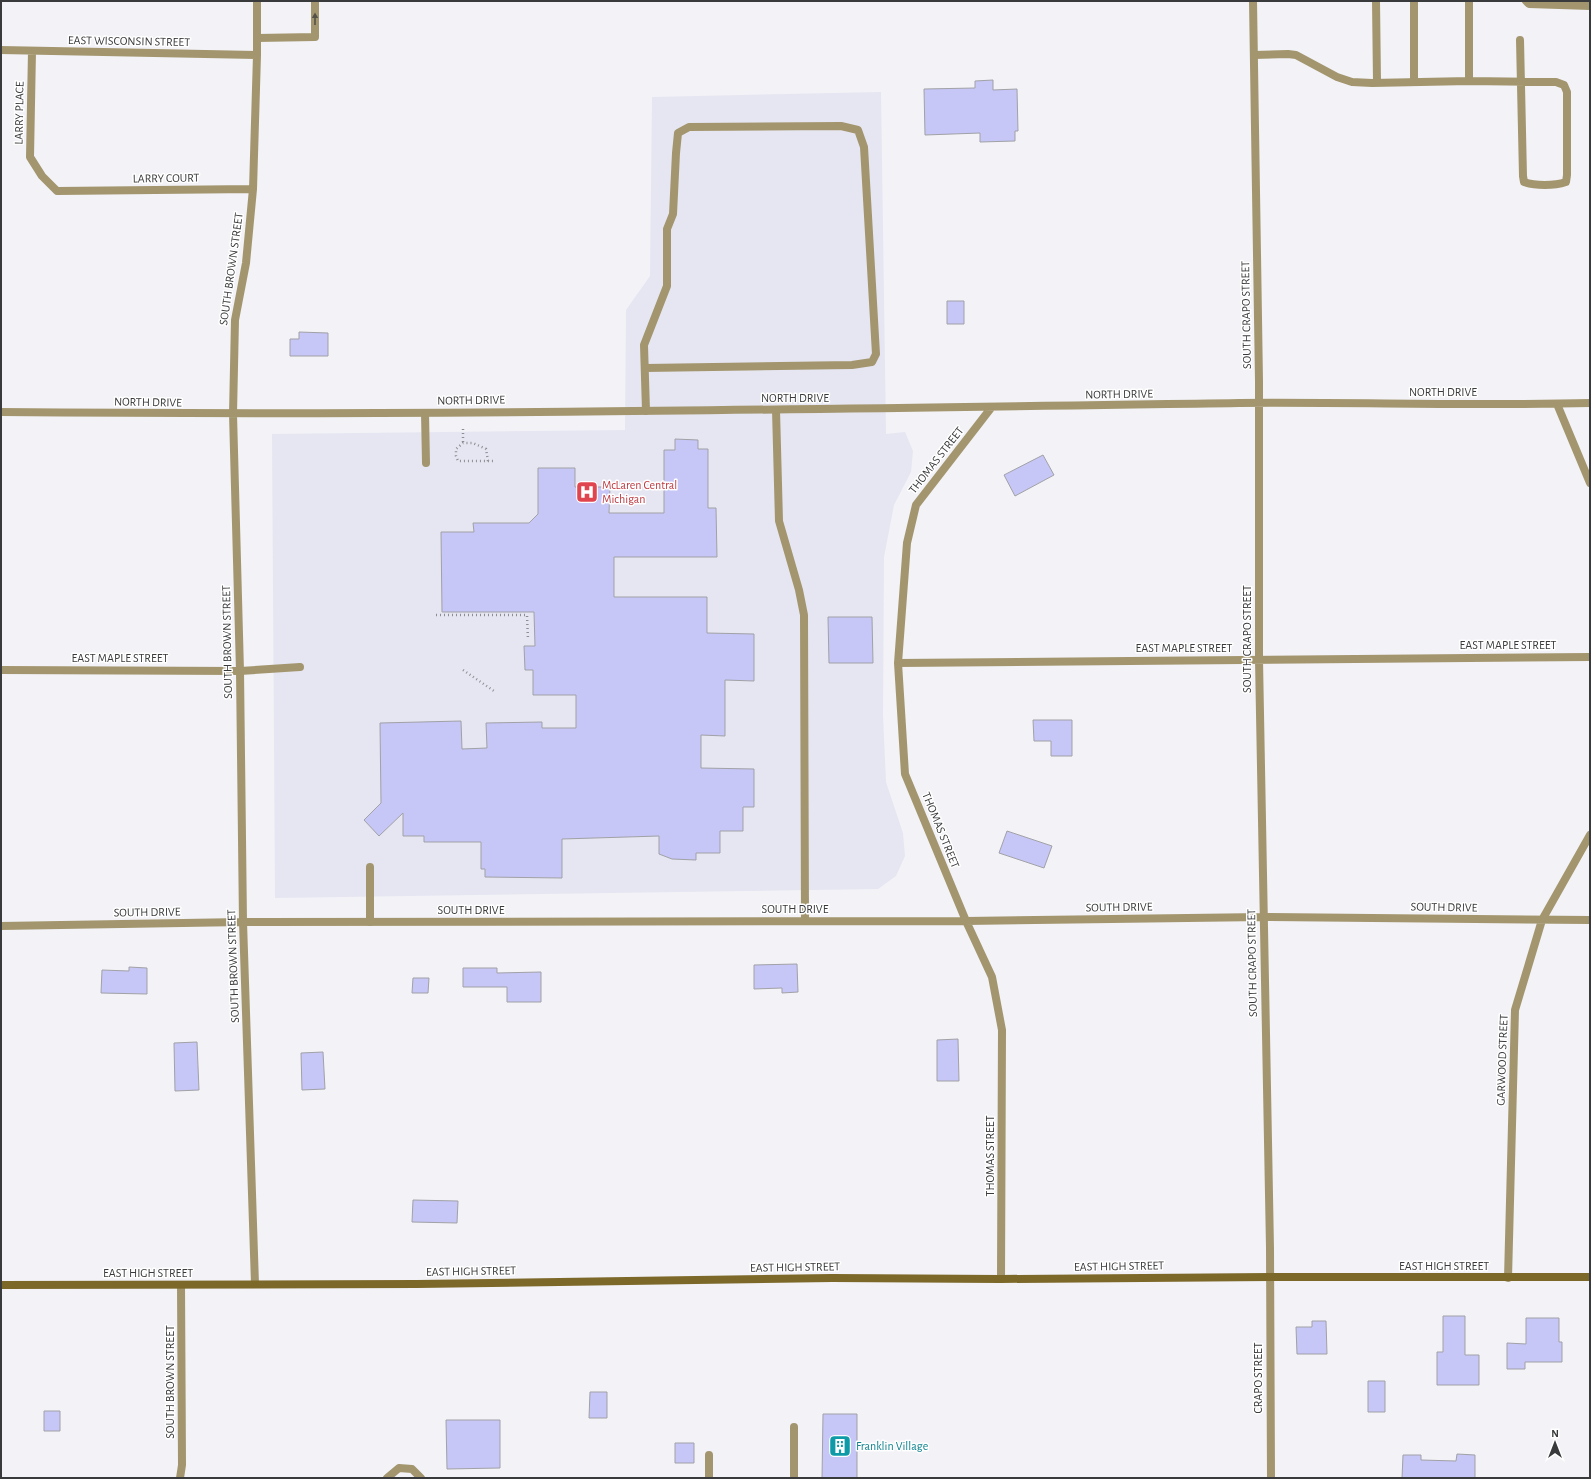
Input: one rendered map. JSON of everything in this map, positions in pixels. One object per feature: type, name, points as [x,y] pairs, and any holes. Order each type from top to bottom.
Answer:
[{"type":"street","name":"SOUTH BROWN STREET","points":[[255,1284],[243,922],[240,671],[233,414],[235,320],[246,263],[253,189],[257,1]]},
{"type":"street","points":[[257,38],[315,37],[315,1]]},
{"type":"street","name":"SOUTH CRAPO STREET","points":[[1253,1],[1259,403],[1259,660],[1270,1277]]},
{"type":"street","points":[[1376,1],[1377,82]]},
{"type":"street","points":[[1414,1],[1414,82]]},
{"type":"street","points":[[1469,1],[1469,81]]},
{"type":"street","points":[[1526,1],[1529,4],[1557,3],[1590,6]]},
{"type":"street","points":[[1254,55],[1296,55],[1337,77],[1352,82],[1469,81],[1521,82],[1556,82],[1564,85],[1566,92],[1566,182],[1559,184],[1529,184],[1524,182],[1521,82],[1520,40]]},
{"type":"street","name":"EAST WISCONSIN STREET","points":[[1,50],[257,55]]},
{"type":"street","name":"LARRY PLACE","points":[[32,51],[30,157],[42,176],[57,191],[80,190]]},
{"type":"street","points":[[645,368],[852,365],[872,362],[876,354],[864,148],[858,130],[841,126],[689,128],[678,133],[673,214],[667,229],[667,286],[644,345],[646,411]]},
{"type":"street","name":"LARRY COURT","points":[[80,190],[253,189]]},
{"type":"street","name":"NORTH DRIVE","points":[[1,412],[233,414],[425,413],[991,408],[1259,403],[1590,403]]},
{"type":"street","points":[[1556,404],[1590,483]]},
{"type":"street","name":"THOMAS STREET","points":[[991,408],[916,505],[907,543],[898,662],[905,774],[966,921],[992,977],[1002,1030],[1001,1280]]},
{"type":"street","points":[[776,410],[779,521],[799,590],[804,615],[805,921]]},
{"type":"street","points":[[425,413],[426,463]]},
{"type":"street","name":"EAST MAPLE STREET","points":[[898,662],[1590,657]]},
{"type":"street","name":"EAST MAPLE STREET","points":[[1,670],[240,671],[300,667]]},
{"type":"street","name":"GARWOOD STREET","points":[[1508,1278],[1515,1010],[1542,920],[1590,835]]},
{"type":"street","points":[[370,867],[370,922]]},
{"type":"street","name":"SOUTH DRIVE","points":[[1,926],[243,922],[966,921],[1263,917],[1590,920]]},
{"type":"street","name":"EAST HIGH STREET","points":[[1,1285],[417,1284],[832,1278],[1001,1280],[1270,1277],[1590,1277]]},
{"type":"street","name":"CRAPO STREET","points":[[1270,1277],[1271,1478]]},
{"type":"street","name":"SOUTH BROWN STREET","points":[[180,1478],[182,1466],[181,1285]]},
{"type":"street","points":[[794,1427],[794,1478]]},
{"type":"street","points":[[709,1456],[709,1478]]},
{"type":"street","points":[[387,1478],[387,1476],[399,1468],[412,1469],[422,1476],[421,1478]]},
{"type":"path","points":[[463,429],[463,443]]},
{"type":"path","points":[[488,461],[486,449],[473,443],[463,443],[456,449],[458,461],[488,461],[494,461]]},
{"type":"path","points":[[436,615],[527,615],[528,640]]},
{"type":"path","points":[[463,670],[494,691]]},
{"type":"shaded area","name":"McLaren Central Michigan","points":[[881,92],[886,434],[905,432],[913,451],[911,472],[894,505],[884,557],[883,715],[886,782],[903,833],[905,856],[896,876],[878,889],[275,898],[272,434],[625,430],[626,310],[650,276],[652,97]]},
{"type":"building","points":[[993,80],[993,90],[1017,89],[1018,131],[1015,131],[1015,141],[980,142],[980,133],[925,135],[924,89],[975,88],[975,81]]},
{"type":"building","points":[[947,301],[964,301],[964,324],[947,324]]},
{"type":"building","points":[[299,332],[328,333],[328,356],[290,356],[290,339],[299,339]]},
{"type":"building","name":"McLaren Central Michigan","points":[[675,439],[698,440],[698,449],[708,449],[708,508],[716,508],[717,557],[614,557],[614,597],[707,597],[707,633],[754,634],[754,681],[725,680],[725,736],[701,735],[701,768],[754,769],[754,807],[743,807],[743,831],[720,831],[720,853],[696,853],[696,860],[672,859],[659,854],[659,836],[562,839],[562,878],[485,877],[485,869],[481,869],[481,842],[424,842],[424,836],[403,836],[403,813],[379,836],[364,820],[381,803],[380,723],[461,721],[462,749],[487,748],[486,723],[542,722],[542,728],[576,728],[576,695],[533,695],[533,670],[525,670],[524,646],[535,646],[534,612],[442,612],[441,532],[474,532],[473,523],[529,523],[538,514],[538,468],[575,468],[575,487],[610,487],[609,513],[664,513],[664,450],[675,450]]},
{"type":"building","points":[[1043,455],[1054,475],[1015,496],[1004,475]]},
{"type":"building","points":[[828,617],[872,617],[873,663],[829,663]]},
{"type":"building","points":[[1033,720],[1072,720],[1072,756],[1051,756],[1051,741],[1034,741]]},
{"type":"building","points":[[1007,831],[1052,846],[1044,868],[999,853]]},
{"type":"building","points":[[797,964],[798,992],[782,993],[782,988],[754,989],[754,965]]},
{"type":"building","points":[[129,967],[147,968],[147,994],[101,993],[102,970],[129,971]]},
{"type":"building","points":[[463,968],[497,968],[497,973],[541,972],[541,1002],[507,1002],[507,987],[463,987]]},
{"type":"building","points":[[413,978],[429,978],[428,993],[412,993]]},
{"type":"building","points":[[958,1039],[959,1081],[937,1081],[937,1040]]},
{"type":"building","points":[[197,1042],[199,1090],[175,1091],[174,1043]]},
{"type":"building","points":[[323,1052],[325,1089],[302,1090],[301,1053]]},
{"type":"building","points":[[413,1200],[458,1201],[457,1223],[412,1222]]},
{"type":"building","points":[[1443,1316],[1465,1316],[1465,1355],[1479,1355],[1479,1385],[1437,1385],[1437,1352],[1443,1352]]},
{"type":"building","points":[[1526,1318],[1559,1318],[1559,1342],[1562,1342],[1562,1362],[1525,1362],[1525,1369],[1507,1369],[1507,1343],[1526,1344]]},
{"type":"building","points":[[1312,1321],[1326,1321],[1327,1354],[1297,1354],[1296,1327],[1312,1327]]},
{"type":"building","points":[[1368,1381],[1385,1381],[1385,1412],[1368,1412]]},
{"type":"building","points":[[590,1392],[607,1392],[607,1418],[589,1418]]},
{"type":"building","points":[[44,1411],[60,1411],[60,1431],[44,1431]]},
{"type":"building","name":"Franklin Village","points":[[823,1414],[857,1414],[857,1478],[822,1478]]},
{"type":"building","points":[[446,1420],[500,1420],[500,1468],[447,1469]]},
{"type":"building","points":[[675,1443],[694,1443],[694,1463],[675,1463]]},
{"type":"building","points":[[1457,1454],[1475,1455],[1475,1478],[1402,1478],[1403,1455],[1421,1455],[1421,1460],[1456,1461]]},
{"type":"place","name":"McLaren Central Michigan","points":[[587,492]]},
{"type":"place","name":"Franklin Village","points":[[840,1446]]}]
